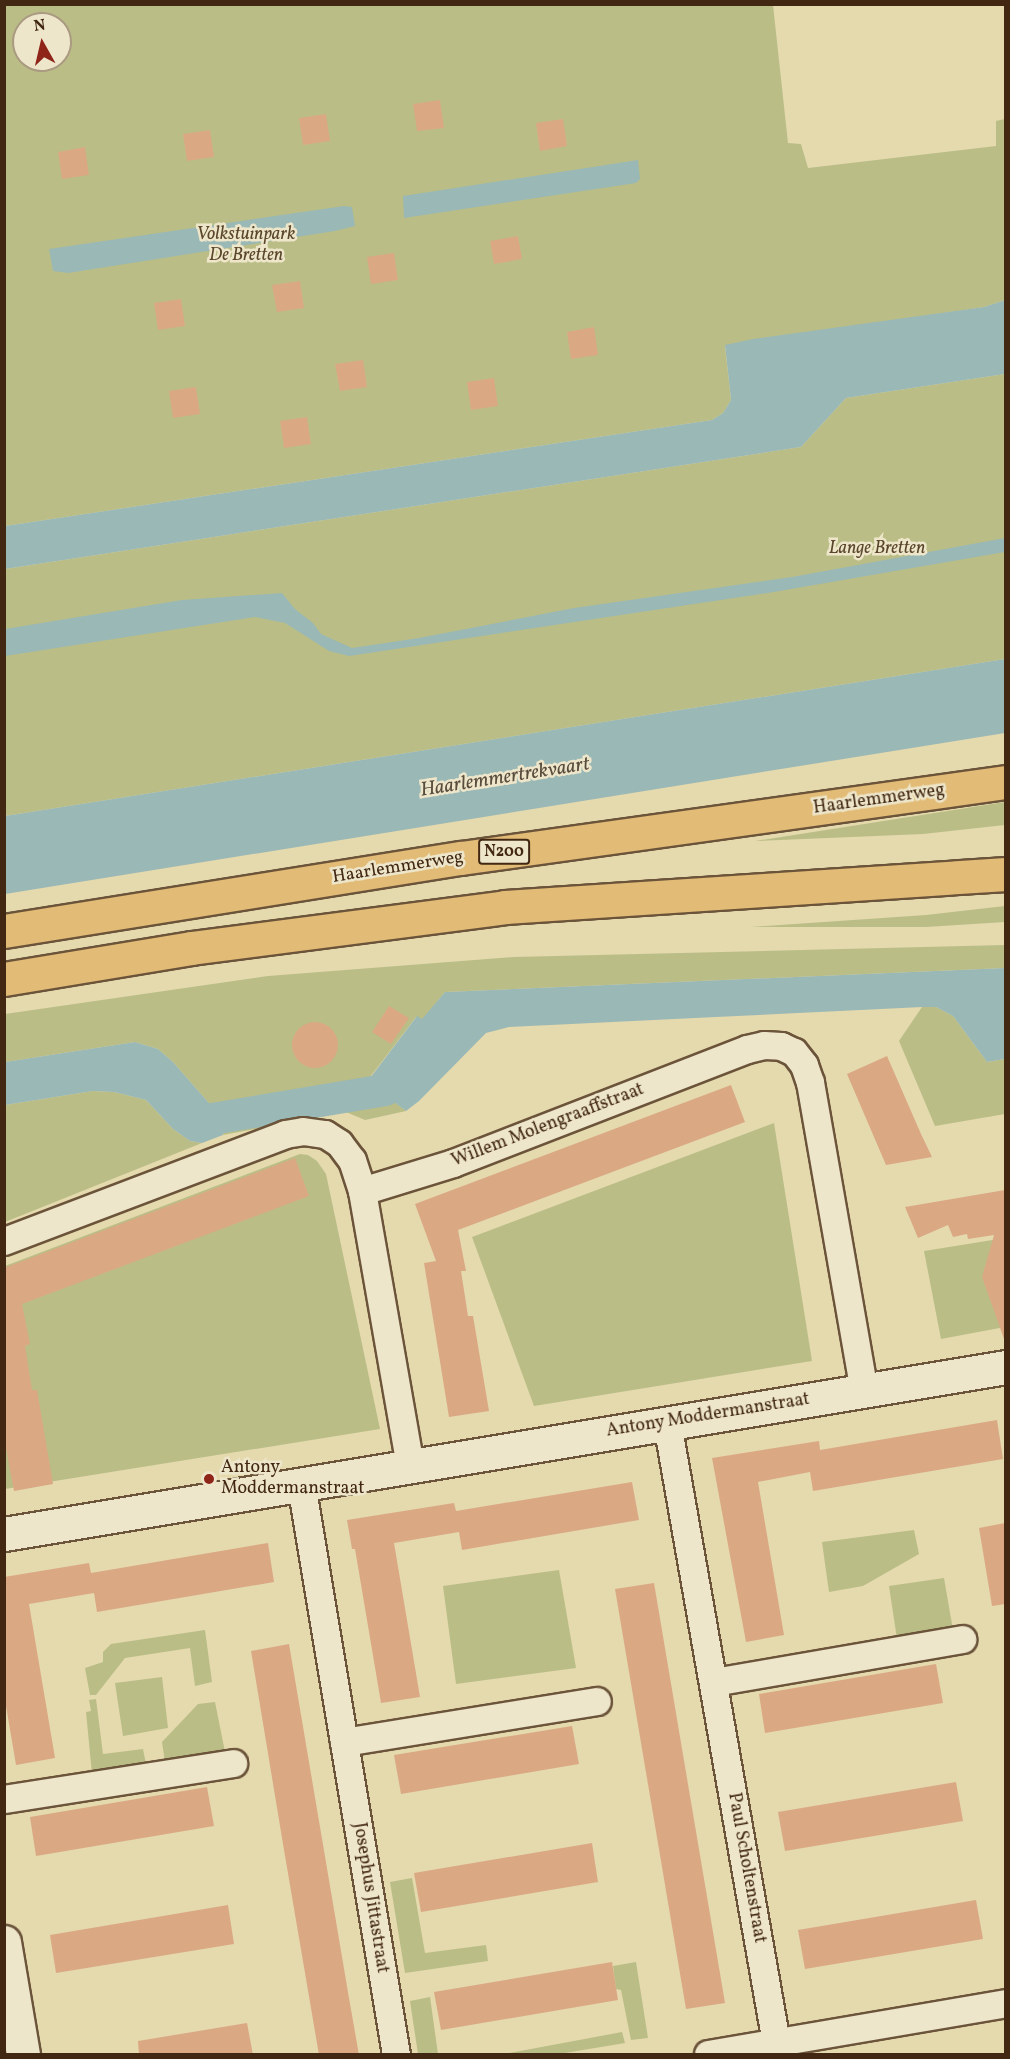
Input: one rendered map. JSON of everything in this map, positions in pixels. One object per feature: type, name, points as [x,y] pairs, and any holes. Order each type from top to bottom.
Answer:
[{"type":"main road","name":"Haarlemmerweg","points":[[4,931],[460,858],[1005,782]]},
{"type":"main road","points":[[4,979],[190,948],[505,907],[1005,874]]},
{"type":"street","name":"Willem Molengraaffstraat","points":[[362,1191],[453,1163],[747,1049],[764,1045],[781,1046],[794,1052],[804,1065],[810,1082],[864,1390]]},
{"type":"street","points":[[4,1241],[285,1134],[303,1131],[325,1134],[339,1143],[352,1160],[362,1191],[410,1467]]},
{"type":"street","name":"Antony Moddermanstraat","points":[[4,1534],[1005,1367]]},
{"type":"street","name":"Paul Scholtenstraat","points":[[667,1423],[688,1554],[714,1682],[777,2049]]},
{"type":"street","name":"Josephus Jittastraat","points":[[302,1484],[396,2055]]},
{"type":"street","points":[[714,1682],[962,1639]]},
{"type":"street","points":[[344,1742],[597,1701]]},
{"type":"street","points":[[4,1799],[233,1763]]},
{"type":"street","points":[[4,1942],[23,2055]]},
{"type":"street","points":[[708,2055],[777,2049],[1005,2003]]},
{"type":"green space","name":"Volkstuinpark De Bretten","points":[[5,5],[773,5],[788,143],[801,144],[808,168],[996,146],[996,121],[1005,119],[1005,300],[984,307],[725,346],[731,400],[723,413],[712,420],[5,526]]},
{"type":"green space","name":"Lange Bretten","points":[[1005,374],[1005,659],[5,816],[5,569],[801,447],[846,398]]},
{"type":"green space","points":[[1005,802],[1005,825],[923,834],[755,841]]},
{"type":"green space","points":[[1005,906],[1005,922],[926,927],[751,927],[926,915]]},
{"type":"green space","points":[[1005,945],[1005,968],[445,992],[422,1020],[416,1017],[367,1081],[406,1111],[365,1120],[346,1112],[223,1135],[225,1129],[222,1118],[173,1062],[158,1049],[135,1042],[5,1062],[5,1014],[268,976],[514,957]]},
{"type":"green space","points":[[922,1007],[936,1007],[953,1016],[987,1062],[1005,1059],[1005,1114],[935,1126],[899,1041]]},
{"type":"green space","points":[[93,1091],[114,1092],[146,1100],[173,1129],[190,1141],[202,1143],[5,1222],[5,1105]]},
{"type":"green space","points":[[774,1123],[812,1361],[534,1406],[472,1237]]},
{"type":"green space","points":[[300,1154],[308,1155],[317,1161],[326,1174],[380,1429],[5,1489],[5,1266]]},
{"type":"green space","points":[[1005,1238],[1005,1327],[941,1339],[924,1251]]},
{"type":"green space","points":[[914,1530],[919,1554],[863,1586],[829,1592],[822,1542]]},
{"type":"green space","points":[[559,1570],[576,1668],[456,1684],[443,1586]]},
{"type":"green space","points":[[944,1578],[953,1630],[897,1639],[889,1586]]},
{"type":"green space","points":[[205,1630],[212,1682],[195,1686],[190,1648],[125,1658],[96,1695],[90,1695],[85,1668],[103,1662],[103,1652],[111,1644]]},
{"type":"green space","points":[[162,1677],[168,1728],[123,1736],[115,1683]]},
{"type":"green space","points":[[96,1699],[103,1754],[143,1749],[146,1764],[92,1774],[86,1712],[91,1711],[89,1700]]},
{"type":"green space","points":[[215,1702],[225,1752],[165,1762],[162,1742],[198,1704]]},
{"type":"green space","points":[[412,1878],[425,1953],[486,1945],[488,1961],[405,1973],[390,1882]]},
{"type":"green space","points":[[636,1962],[648,2038],[631,2040],[621,1990],[616,1989],[613,1966]]},
{"type":"green space","points":[[430,1997],[438,2054],[418,2054],[410,2001]]},
{"type":"green space","points":[[622,2032],[625,2043],[559,2054],[504,2054]]},
{"type":"water","points":[[638,160],[640,179],[636,183],[404,218],[403,196]]},
{"type":"water","points":[[344,206],[352,207],[355,226],[68,273],[53,271],[49,249]]},
{"type":"water","points":[[1005,300],[1005,374],[846,398],[801,447],[5,569],[5,526],[712,420],[723,413],[731,400],[725,345],[753,339],[984,307]]},
{"type":"water","points":[[1005,538],[1005,552],[768,593],[349,656],[329,651],[285,623],[255,617],[5,656],[5,629],[182,600],[282,593],[321,634],[352,648],[419,638],[574,608],[792,577]]},
{"type":"water","name":"Haarlemmertrekvaart","points":[[1005,659],[1005,733],[5,894],[5,816]]},
{"type":"water","points":[[1005,968],[1005,1059],[987,1062],[953,1016],[936,1007],[922,1007],[509,1027],[486,1033],[419,1101],[406,1111],[367,1082],[417,1016],[422,1019],[445,992]]},
{"type":"water","points":[[135,1042],[158,1049],[173,1062],[222,1118],[225,1129],[223,1135],[202,1143],[190,1141],[173,1129],[146,1100],[114,1092],[93,1091],[5,1105],[5,1062]]},
{"type":"building","points":[[440,100],[444,128],[417,131],[413,104]]},
{"type":"building","points":[[326,114],[330,141],[303,145],[299,118]]},
{"type":"building","points":[[563,119],[567,146],[540,151],[536,123]]},
{"type":"building","points":[[210,130],[214,157],[187,161],[183,134]]},
{"type":"building","points":[[85,147],[89,175],[62,179],[58,152]]},
{"type":"building","points":[[518,236],[522,259],[494,264],[490,241]]},
{"type":"building","points":[[394,253],[398,280],[371,284],[367,257]]},
{"type":"building","points":[[300,281],[304,308],[277,312],[272,285]]},
{"type":"building","points":[[181,299],[185,326],[158,330],[154,303]]},
{"type":"building","points":[[594,327],[598,355],[571,359],[567,332]]},
{"type":"building","points":[[363,360],[367,387],[340,391],[335,364]]},
{"type":"building","points":[[494,378],[498,406],[471,410],[467,382]]},
{"type":"building","points":[[196,387],[200,414],[173,418],[169,391]]},
{"type":"building","points":[[307,417],[311,444],[284,448],[280,421]]},
{"type":"building","points":[[389,1006],[409,1018],[391,1044],[372,1032]]},
{"type":"building","points":[[315,1022],[331,1029],[338,1045],[331,1061],[315,1068],[299,1061],[292,1045],[299,1029]]},
{"type":"building","points":[[887,1056],[932,1157],[886,1165],[847,1074]]},
{"type":"building","points":[[731,1085],[745,1122],[458,1230],[466,1271],[461,1271],[468,1316],[473,1316],[489,1411],[449,1417],[424,1263],[436,1261],[415,1204]]},
{"type":"building","points":[[295,1158],[309,1196],[22,1304],[30,1344],[25,1346],[32,1390],[37,1390],[53,1484],[14,1491],[4,1438],[4,1268]]},
{"type":"building","points":[[1005,1190],[1004,1339],[982,1277],[994,1235],[968,1239],[967,1234],[953,1237],[948,1225],[918,1238],[905,1207]]},
{"type":"building","points":[[997,1420],[1003,1459],[813,1491],[810,1472],[758,1482],[784,1635],[746,1642],[712,1458],[819,1441],[820,1450]]},
{"type":"building","points":[[632,1482],[639,1520],[462,1550],[459,1532],[394,1543],[420,1697],[381,1703],[355,1549],[352,1549],[347,1520],[454,1503],[456,1511]]},
{"type":"building","points":[[1005,1523],[1005,1604],[992,1606],[979,1528]]},
{"type":"building","points":[[268,1543],[274,1582],[97,1612],[94,1593],[29,1604],[55,1758],[16,1765],[4,1694],[4,1577],[89,1563],[91,1573]]},
{"type":"building","points":[[654,1583],[725,2003],[686,2009],[615,1589]]},
{"type":"building","points":[[289,1644],[359,2055],[319,2055],[284,1850],[251,1651]]},
{"type":"building","points":[[936,1664],[943,1703],[765,1733],[759,1694]]},
{"type":"building","points":[[572,1726],[579,1764],[401,1794],[394,1755]]},
{"type":"building","points":[[956,1782],[963,1821],[785,1851],[778,1812]]},
{"type":"building","points":[[207,1787],[214,1826],[36,1856],[30,1817]]},
{"type":"building","points":[[592,1843],[598,1882],[421,1912],[414,1873]]},
{"type":"building","points":[[976,1900],[983,1939],[805,1969],[798,1930]]},
{"type":"building","points":[[228,1905],[234,1944],[56,1973],[50,1935]]},
{"type":"building","points":[[612,1962],[618,2000],[441,2030],[434,1992]]},
{"type":"building","points":[[247,2023],[253,2055],[139,2055],[138,2041]]},
{"type":"waterway","points":[[182,1106],[206,1120],[385,1090],[415,1068]]},
{"type":"place","name":"Antony Moddermanstraat","points":[[209,1479]]}]
